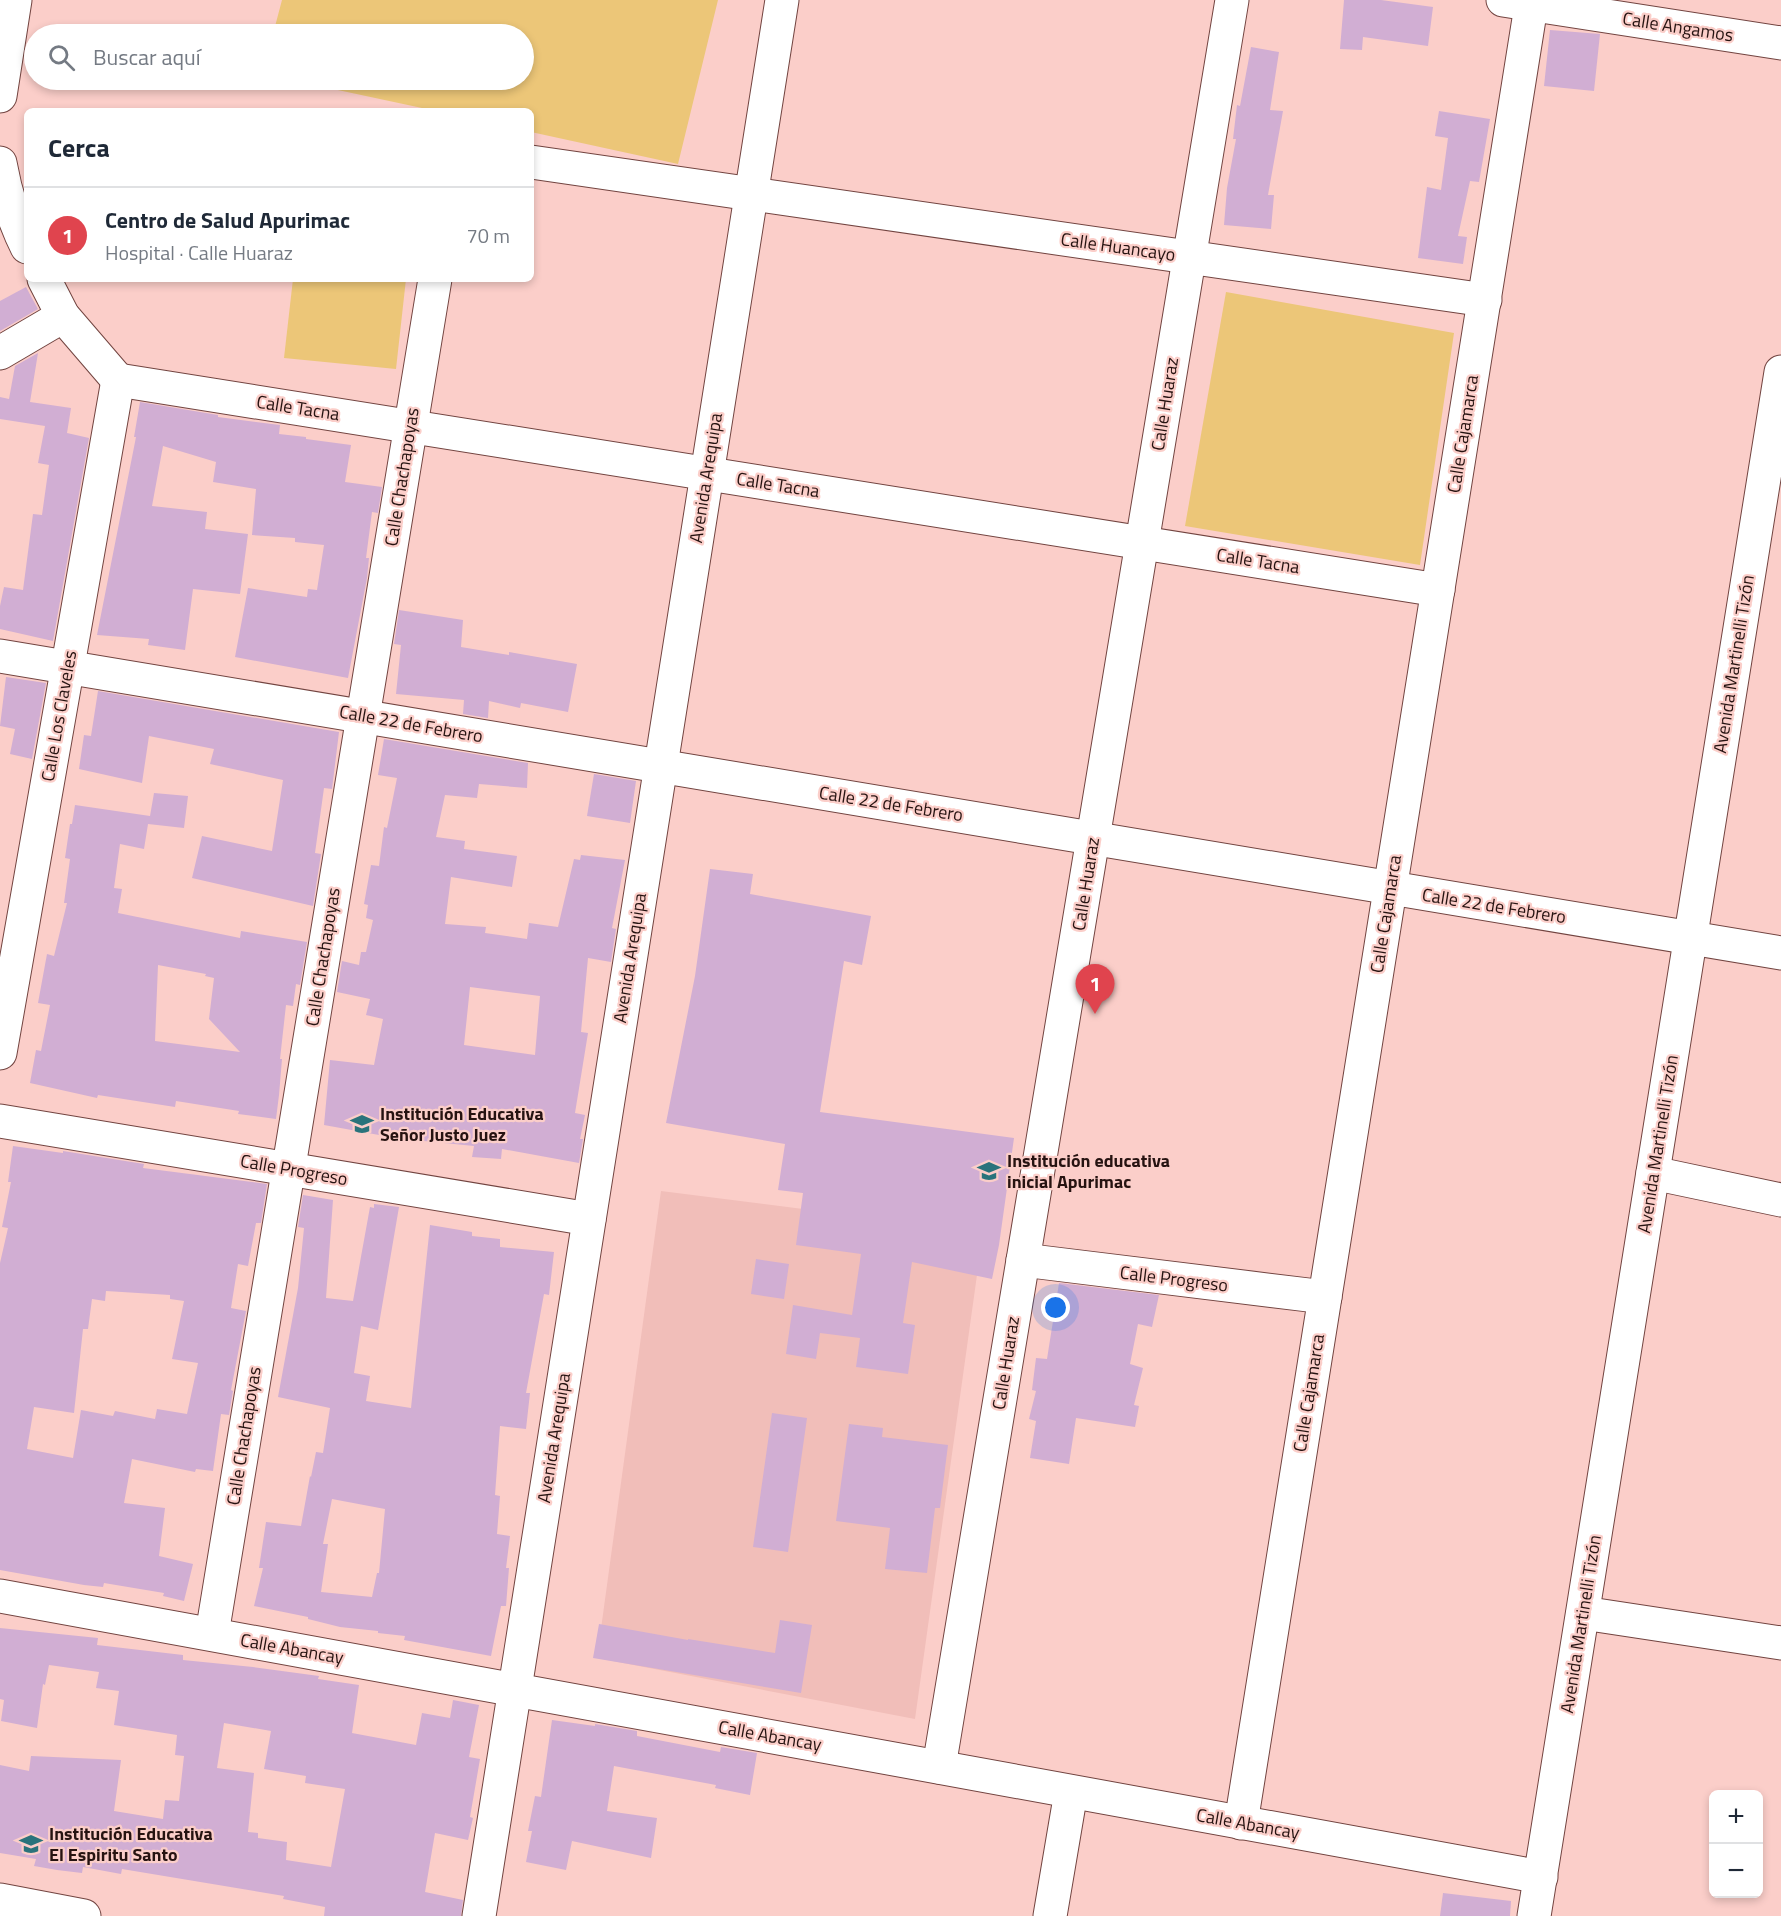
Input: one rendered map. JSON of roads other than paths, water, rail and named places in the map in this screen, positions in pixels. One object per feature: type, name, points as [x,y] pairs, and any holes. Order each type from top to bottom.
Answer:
[{"type":"street","points":[[0,96],[15,0]]},
{"type":"street","name":"Avenida Arequipa","points":[[479,1916],[782,0]]},
{"type":"street","name":"Calle Huaraz","points":[[939,1767],[1232,0]]},
{"type":"street","name":"Calle Angamos","points":[[1522,2],[1781,43]]},
{"type":"street","name":"Calle Cajamarca","points":[[1240,1823],[1485,300],[1522,2]]},
{"type":"street","name":"Calle Huancayo","points":[[534,162],[1485,300]]},
{"type":"street","points":[[0,163],[3,184],[24,239]]},
{"type":"street","points":[[46,282],[63,316],[118,380]]},
{"type":"street","name":"Calle Chachapoyas","points":[[212,1634],[435,282]]},
{"type":"street","points":[[0,353],[63,316]]},
{"type":"street","name":"Avenida Martinelli Tizón","points":[[1534,1916],[1781,372]]},
{"type":"street","name":"Calle Tacna","points":[[118,380],[1438,590]]},
{"type":"street","name":"Calle Los Claveles","points":[[0,1053],[118,380]]},
{"type":"street","name":"Calle 22 de Febrero","points":[[0,656],[1781,953]]},
{"type":"street","name":"Calle Progreso","points":[[0,1121],[589,1219]]},
{"type":"street","points":[[1653,1173],[1781,1200]]},
{"type":"street","name":"Calle Progreso","points":[[1023,1260],[1325,1297]]},
{"type":"street","name":"Calle Abancay","points":[[0,1596],[1541,1877]]},
{"type":"street","points":[[1583,1613],[1781,1643]]},
{"type":"street","points":[[1050,1916],[1071,1792]]},
{"type":"street","points":[[0,1900],[84,1916]]},
{"type":"place","name":"Centro de Salud Apurimac","points":[[1095,1014]]},
{"type":"place","name":"Institución Educativa Señor Justo Juez","points":[[362,1124]]},
{"type":"place","name":"Institución educativa inicial Apurimac","points":[[989,1171]]},
{"type":"place","name":"Institución Educativa El Espiritu Santo","points":[[31,1844]]}]
